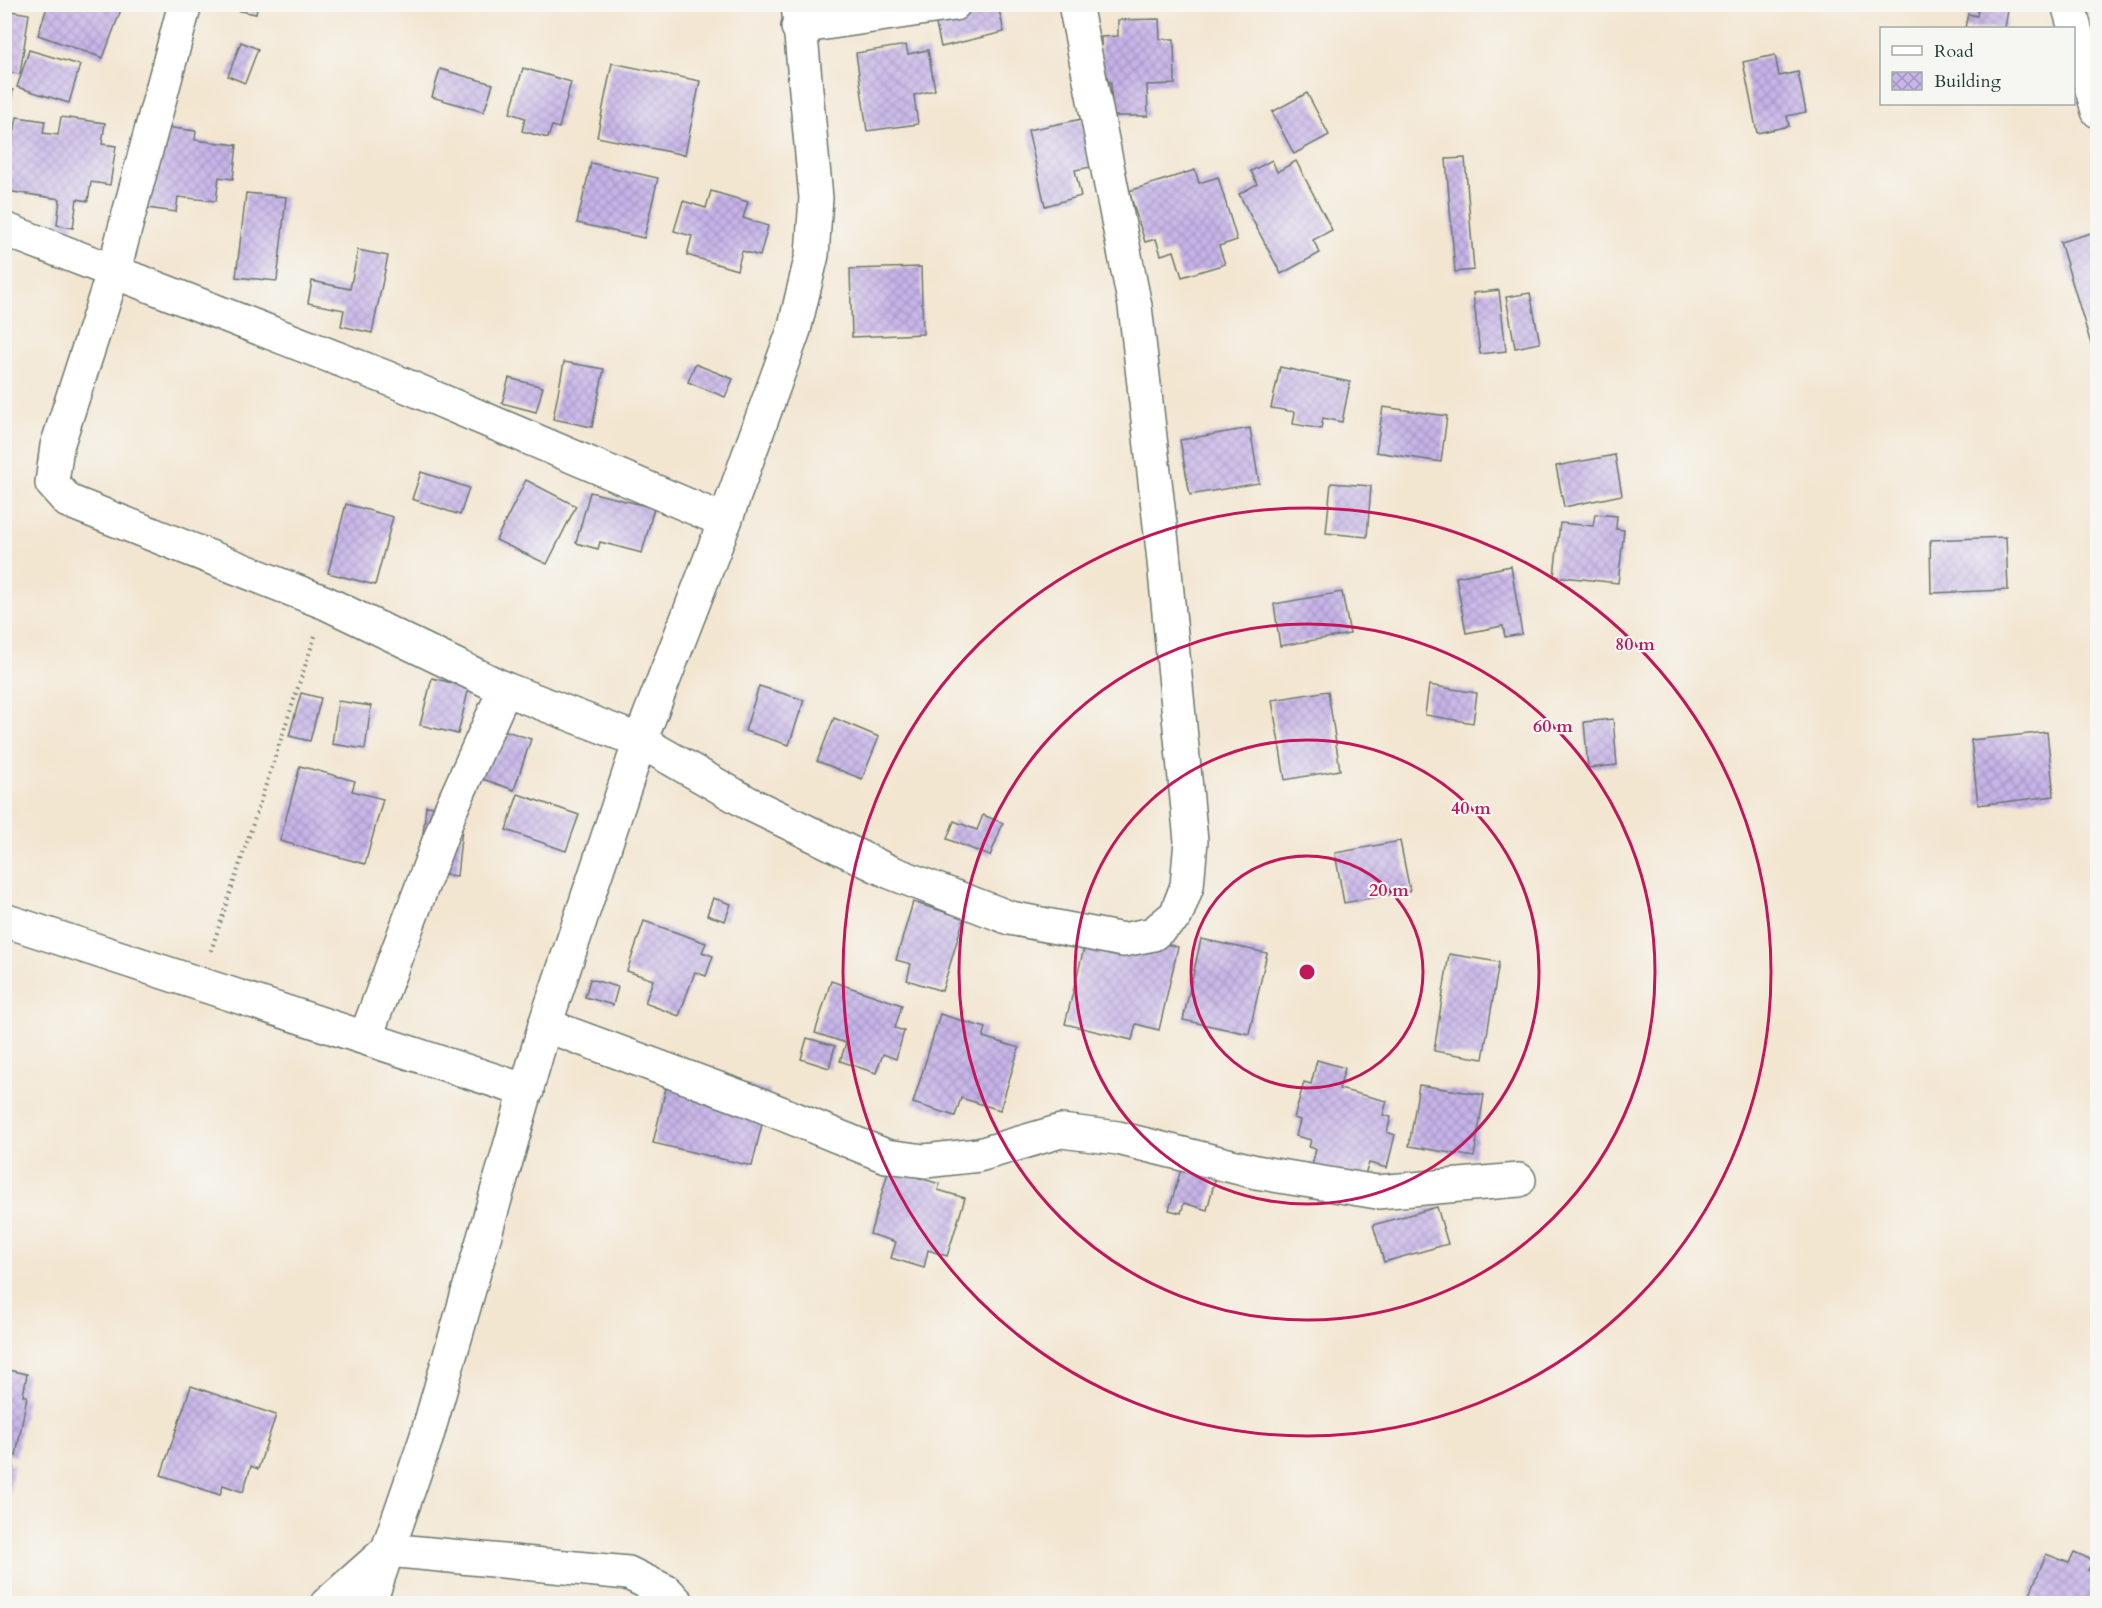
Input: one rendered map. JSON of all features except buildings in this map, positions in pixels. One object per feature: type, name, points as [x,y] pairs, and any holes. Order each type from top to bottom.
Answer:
[{"type":"street","points":[[185,4],[114,270],[57,446],[52,483],[68,501],[326,603],[506,689],[640,741],[748,803],[890,872],[1010,918],[1122,940],[1153,934],[1176,915],[1187,886],[1191,841],[1163,551],[1135,306],[1075,4]]},
{"type":"street","points":[[369,1604],[426,1439],[545,1025],[640,741],[725,521],[794,330],[812,255],[816,198],[798,16],[954,4]]},
{"type":"street","points":[[2068,4],[2074,27]]},
{"type":"street","points":[[2075,30],[2097,111]]},
{"type":"street","points":[[4,229],[390,379],[725,521]]},
{"type":"street","points":[[366,1036],[451,809],[506,689]]},
{"type":"street","points":[[4,920],[527,1090]]},
{"type":"street","points":[[545,1025],[751,1101],[886,1156],[925,1161],[979,1155],[1060,1131],[1118,1138],[1256,1172],[1377,1192],[1519,1180]]},
{"type":"street","points":[[327,1604],[388,1550],[628,1573],[667,1592],[678,1604]]},
{"type":"path","points":[[200,983],[326,603]]}]
